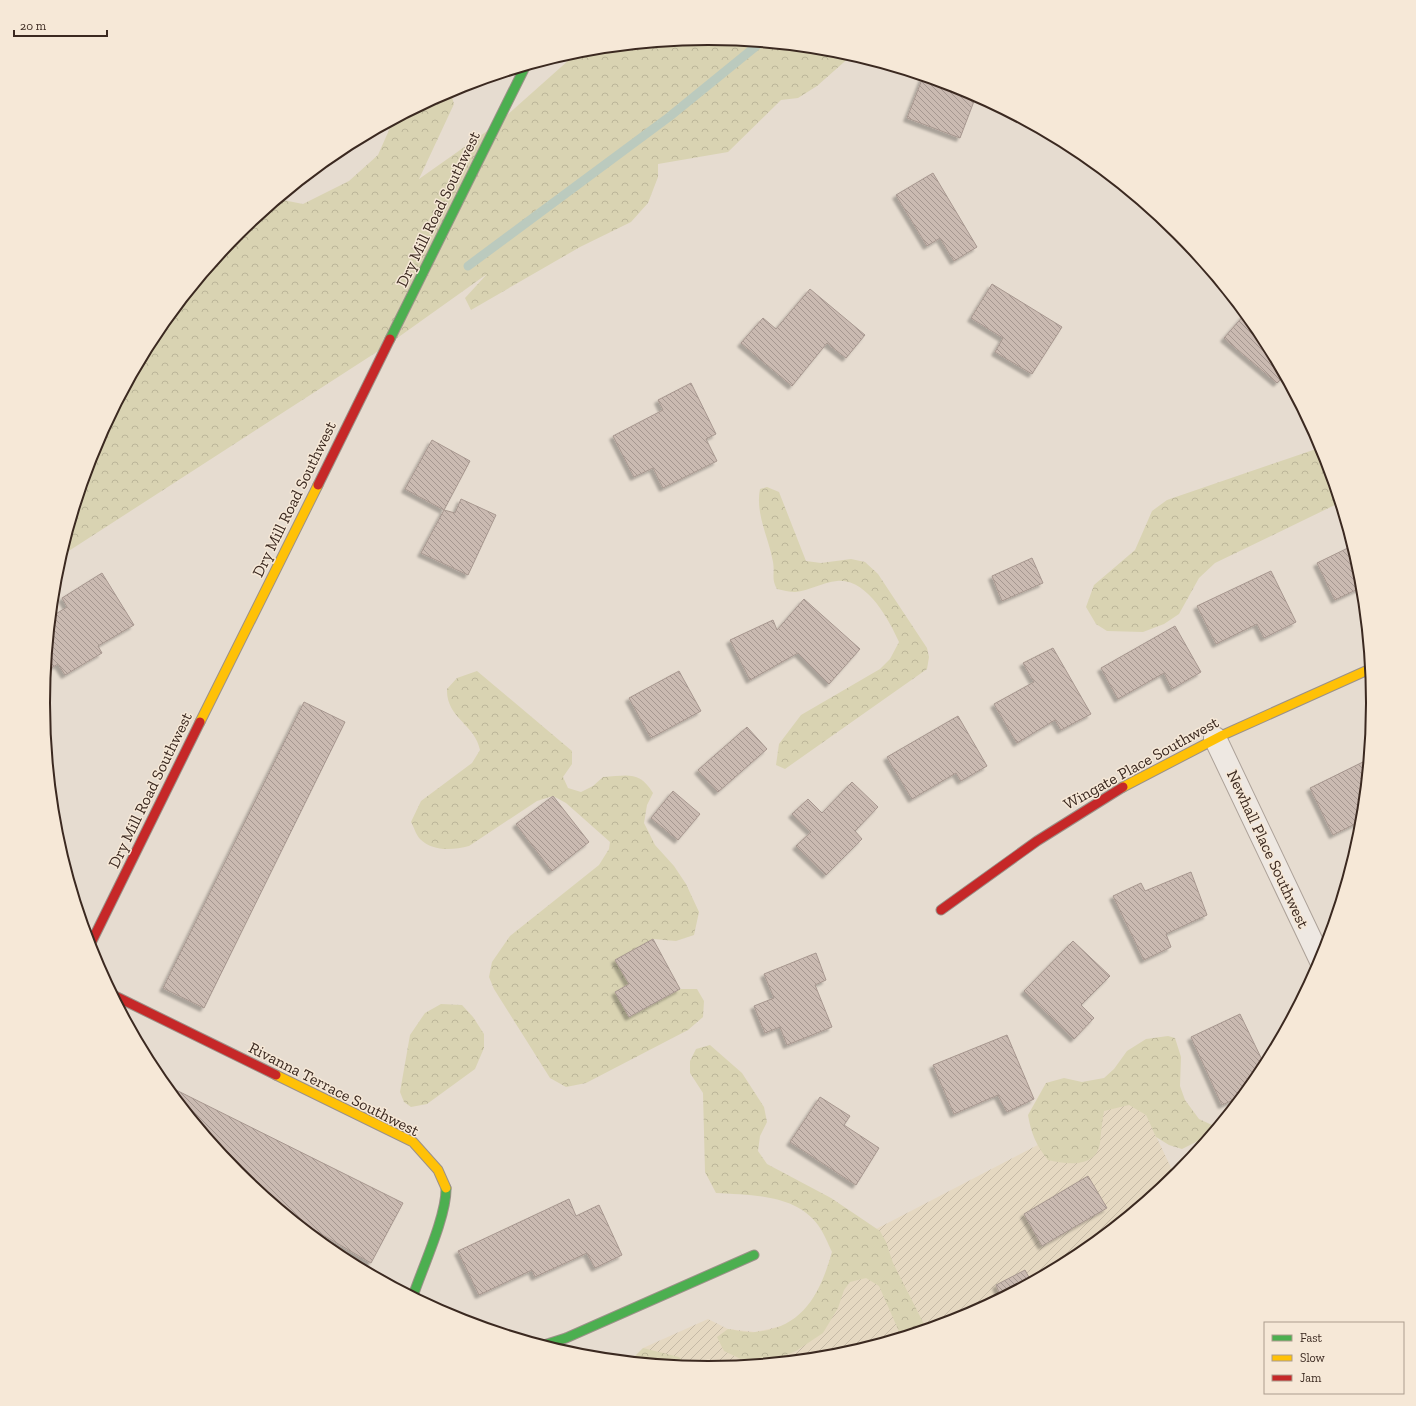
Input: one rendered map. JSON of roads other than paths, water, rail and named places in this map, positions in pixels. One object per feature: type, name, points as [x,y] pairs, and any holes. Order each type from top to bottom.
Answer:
[{"type":"street","name":"Dry Mill Road Southwest","points":[[94,938],[523,72]]},
{"type":"street","name":"Wingate Place Southwest","points":[[941,910],[991,872],[1062,823],[1137,778],[1215,738],[1365,671]]},
{"type":"street","name":"Newhall Place Southwest","points":[[1215,738],[1317,952]]},
{"type":"street","name":"Rivanna Terrace Southwest","points":[[120,998],[413,1142],[436,1166],[446,1190],[442,1211],[414,1292]]},
{"type":"street","points":[[553,1342],[566,1338],[754,1255]]},
{"type":"waterway","points":[[468,266],[669,117],[756,47]]}]
